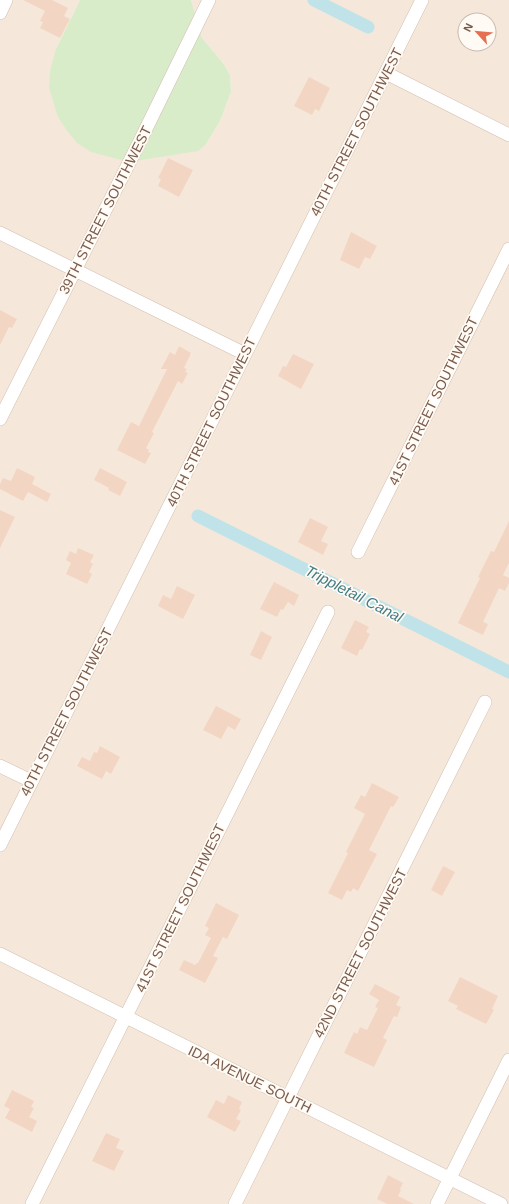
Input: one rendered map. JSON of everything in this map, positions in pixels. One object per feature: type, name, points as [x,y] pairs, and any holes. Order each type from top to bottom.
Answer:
[{"type":"street","points":[[0,13],[6,0]]},
{"type":"street","name":"39TH STREET SOUTHWEST","points":[[0,419],[209,0]]},
{"type":"street","name":"40TH STREET SOUTHWEST","points":[[0,845],[422,0]]},
{"type":"street","points":[[386,73],[509,134]]},
{"type":"street","points":[[0,233],[245,354]]},
{"type":"street","name":"41ST STREET SOUTHWEST","points":[[358,552],[509,249]]},
{"type":"street","name":"41ST STREET SOUTHWEST","points":[[32,1204],[328,612]]},
{"type":"street","name":"42ND STREET SOUTHWEST","points":[[235,1204],[485,702]]},
{"type":"street","points":[[0,766],[31,782]]},
{"type":"street","name":"IDA AVENUE SOUTH","points":[[0,954],[501,1204]]},
{"type":"street","points":[[437,1204],[509,1060]]},
{"type":"shaded area","points":[[0,0],[80,0],[56,49],[206,144],[220,121],[231,92],[230,75],[223,63],[202,38],[191,0],[509,0],[509,1204],[0,1204]]},
{"type":"green space","points":[[80,0],[191,0],[202,38],[223,63],[230,75],[231,92],[220,121],[206,144],[198,151],[129,162],[91,152],[77,143],[68,132],[58,117],[49,88],[50,71],[56,49]]},
{"type":"building","points":[[23,0],[52,0],[68,8],[64,16],[70,19],[60,38],[40,28],[43,22],[40,21],[45,11]]},
{"type":"building","points":[[309,77],[330,88],[319,111],[315,109],[312,115],[294,106]]},
{"type":"building","points":[[168,158],[193,170],[179,197],[158,186],[161,179],[158,178]]},
{"type":"building","points":[[351,232],[377,246],[370,259],[365,257],[359,269],[340,260]]},
{"type":"building","points":[[0,310],[17,319],[12,328],[9,327],[0,345]]},
{"type":"building","points":[[179,346],[191,353],[184,368],[187,369],[185,372],[188,373],[182,384],[178,381],[152,432],[154,433],[146,448],[149,450],[148,452],[151,453],[145,464],[117,450],[131,422],[139,426],[167,369],[161,369],[170,352],[175,355]]},
{"type":"building","points":[[293,354],[314,364],[301,389],[278,376],[283,366],[286,367]]},
{"type":"building","points":[[17,468],[35,477],[32,484],[51,494],[47,502],[28,492],[23,501],[0,489],[0,484],[3,478],[11,481]]},
{"type":"building","points":[[100,468],[127,482],[120,496],[94,480]]},
{"type":"building","points":[[0,510],[15,517],[0,548]]},
{"type":"building","points":[[310,518],[328,527],[321,541],[328,544],[323,555],[298,542]]},
{"type":"building","points":[[509,521],[509,563],[503,575],[509,578],[509,583],[505,591],[499,588],[483,622],[488,624],[483,635],[458,623],[480,578],[478,577],[491,551],[494,552]]},
{"type":"building","points":[[78,548],[94,555],[90,562],[93,564],[89,572],[92,574],[87,584],[66,574],[71,563],[66,560],[70,551],[76,554]]},
{"type":"building","points":[[274,582],[299,595],[294,606],[288,602],[283,610],[281,609],[277,617],[260,609]]},
{"type":"building","points":[[177,586],[195,595],[183,619],[158,606],[163,595],[171,599]]},
{"type":"building","points":[[355,620],[369,627],[366,632],[370,634],[362,650],[360,649],[357,656],[341,648]]},
{"type":"building","points":[[261,631],[272,637],[261,660],[250,655]]},
{"type":"building","points":[[216,706],[241,719],[235,730],[228,726],[221,739],[203,730]]},
{"type":"building","points":[[100,746],[120,757],[111,774],[106,771],[102,779],[77,766],[82,757],[90,761],[94,752],[97,753]]},
{"type":"building","points":[[372,783],[399,797],[393,807],[391,806],[369,850],[377,854],[358,891],[353,888],[351,892],[347,890],[342,900],[328,893],[365,814],[354,808],[361,795],[365,797]]},
{"type":"building","points":[[443,866],[455,872],[442,896],[431,890]]},
{"type":"building","points":[[216,903],[239,915],[227,939],[223,937],[213,956],[218,958],[205,983],[179,970],[184,960],[195,965],[198,963],[211,938],[205,935],[209,928],[205,926]]},
{"type":"building","points":[[460,977],[498,996],[492,1009],[494,1010],[486,1024],[456,1009],[458,1006],[448,1001]]},
{"type":"building","points":[[375,984],[400,997],[396,1005],[401,1007],[397,1017],[394,1016],[383,1038],[387,1040],[374,1067],[344,1053],[354,1032],[357,1034],[360,1027],[367,1030],[378,1008],[375,1007],[379,1000],[369,994]]},
{"type":"building","points":[[12,1090],[34,1101],[31,1107],[34,1108],[29,1117],[37,1121],[32,1132],[5,1118],[10,1109],[4,1106]]},
{"type":"building","points":[[228,1095],[242,1102],[239,1109],[241,1110],[236,1119],[241,1121],[235,1132],[207,1117],[216,1100],[224,1104]]},
{"type":"building","points":[[106,1133],[120,1139],[116,1148],[124,1151],[114,1171],[92,1161]]},
{"type":"building","points":[[388,1175],[403,1183],[398,1196],[414,1204],[387,1204],[377,1199]]},
{"type":"waterway","points":[[314,0],[368,27]]},
{"type":"waterway","name":"Trippletail Canal","points":[[198,516],[509,672]]}]
